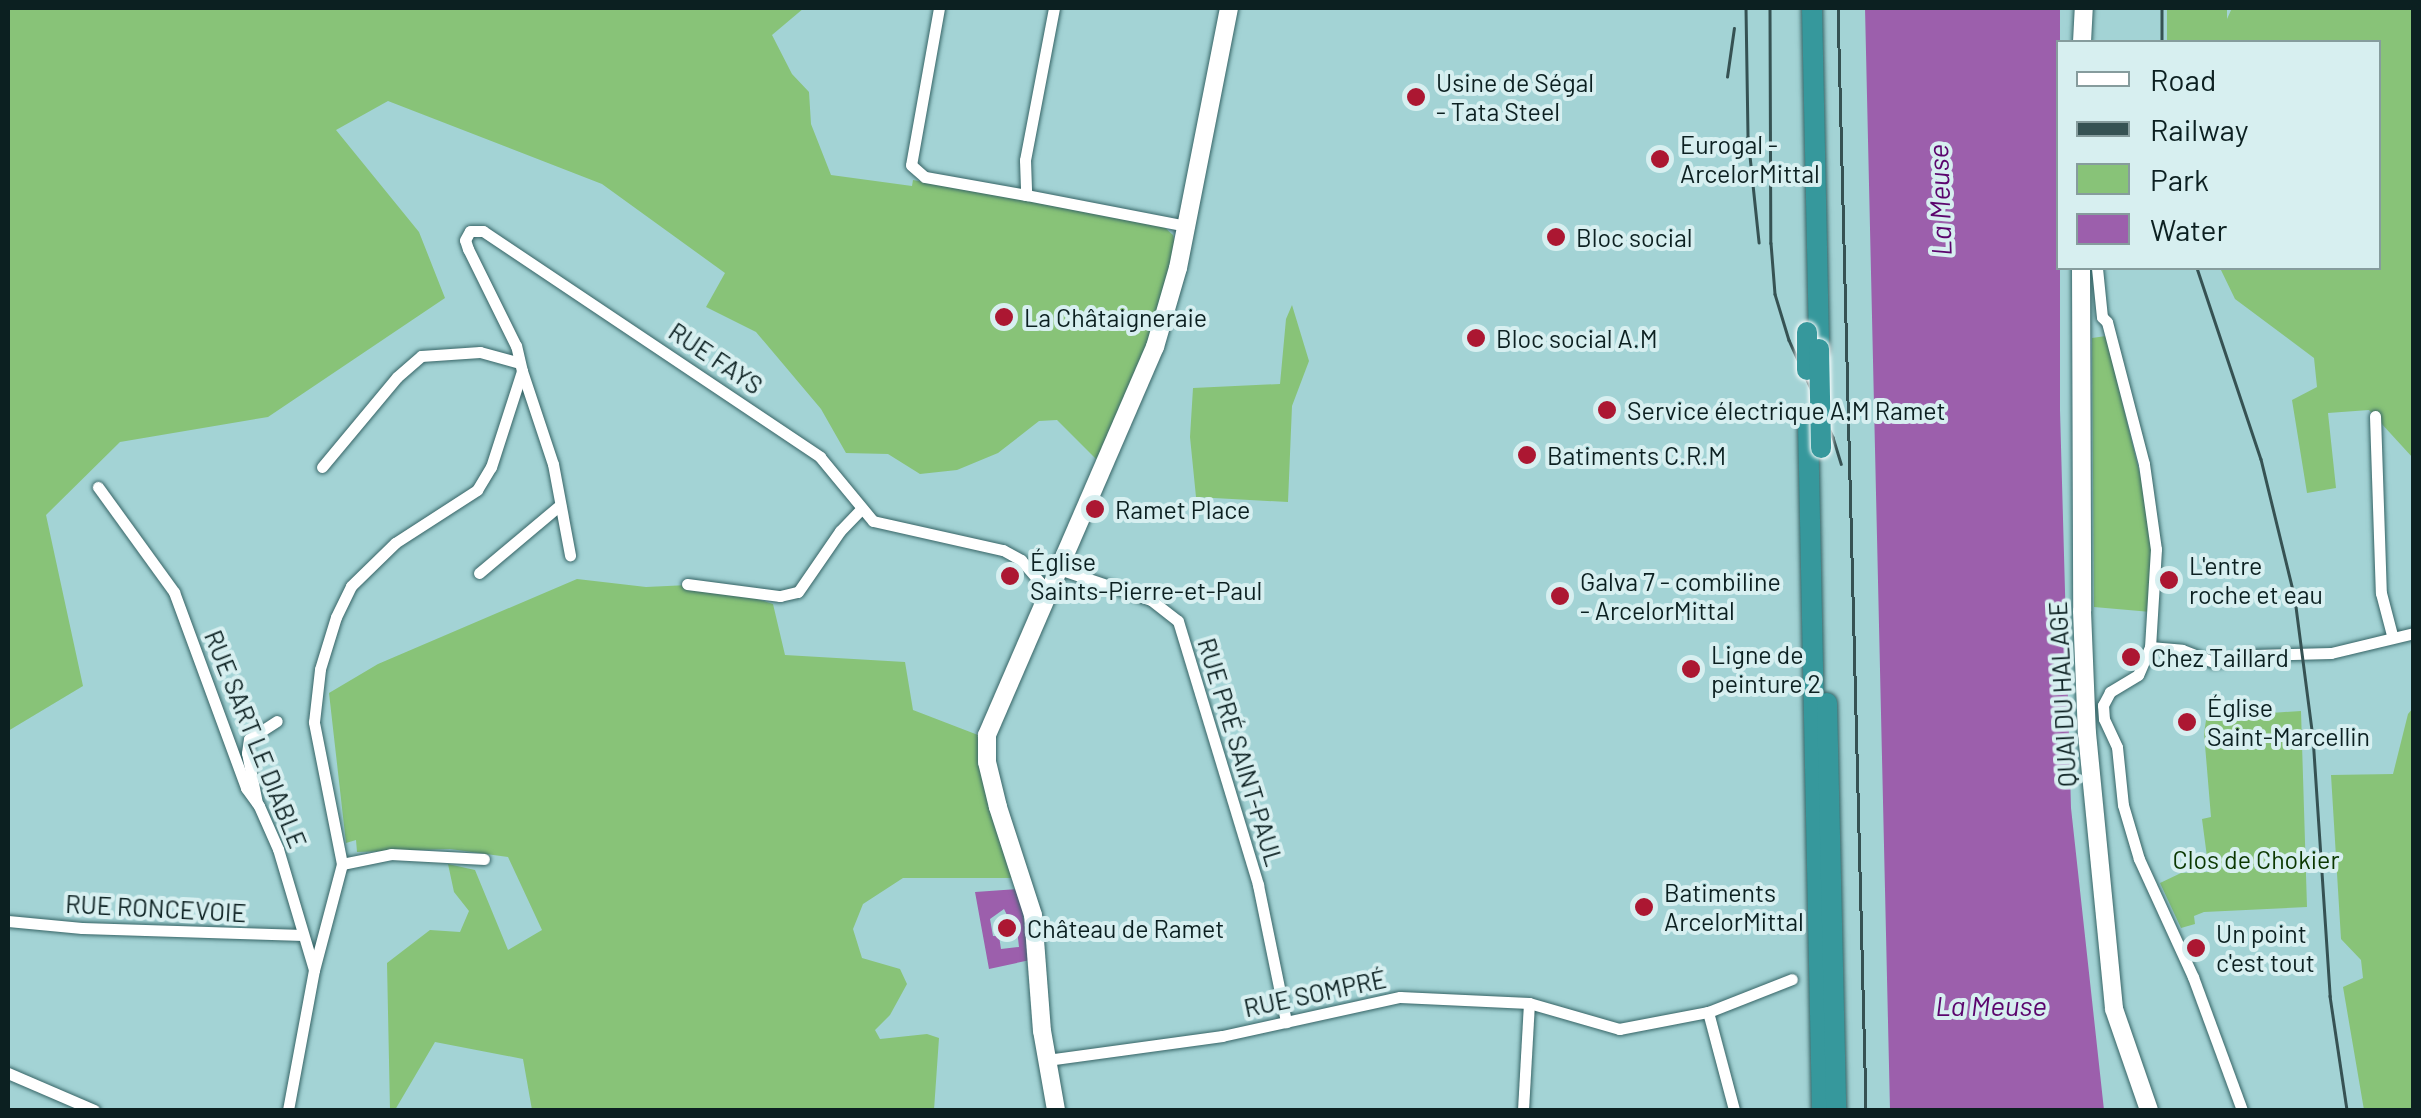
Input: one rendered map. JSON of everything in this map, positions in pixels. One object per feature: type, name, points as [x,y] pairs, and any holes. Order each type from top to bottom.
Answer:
[{"type":"highway","points":[[1799,8],[1821,448],[1836,1110]]},
{"type":"highway","points":[[1812,8],[1813,341],[1808,421],[1822,1110]]},
{"type":"main road","points":[[1056,1110],[1032,916],[1003,824],[986,752],[990,724],[1062,570],[1149,362],[1186,226],[1229,8]]},
{"type":"main road","points":[[2082,40],[2084,9]]},
{"type":"main road","name":"QUAI DU HALAGE","points":[[2081,270],[2082,611],[2092,792],[2114,1009],[2150,1110]]},
{"type":"street","points":[[940,8],[911,165],[925,177],[1186,226]]},
{"type":"street","points":[[1026,195],[1025,160],[1054,8]]},
{"type":"street","points":[[2084,9],[2091,24],[2091,40]]},
{"type":"street","name":"RUE FAYS","points":[[521,367],[468,249],[465,240],[470,231],[483,231],[820,457],[861,509],[886,526],[1004,550],[1021,560],[1050,594]]},
{"type":"street","points":[[2097,270],[2102,317]]},
{"type":"street","points":[[2082,314],[2102,317],[2107,322],[2152,509],[2156,549],[2150,647],[2138,675],[2110,692],[2103,705],[2104,719],[2116,746],[2122,805],[2134,846],[2193,977],[2242,1110]]},
{"type":"street","points":[[322,467],[397,376],[421,356],[480,352],[521,367]]},
{"type":"street","points":[[521,367],[553,464],[570,555]]},
{"type":"street","points":[[288,1110],[314,970],[342,864],[314,722],[320,669],[336,617],[351,586],[395,543],[477,490],[491,467],[521,367]]},
{"type":"street","points":[[2375,416],[2381,593],[2392,636]]},
{"type":"street","name":"RUE SART LE DIABLE","points":[[98,487],[174,592],[246,788],[257,802],[278,849],[314,970]]},
{"type":"street","points":[[479,573],[560,505]]},
{"type":"street","points":[[687,584],[780,596],[798,592],[861,509]]},
{"type":"street","name":"RUE PRÉ SAINT-PAUL","points":[[1062,570],[1151,600],[1178,621],[1258,886],[1285,1022]]},
{"type":"street","points":[[2150,647],[2182,650],[2214,662],[2254,655],[2331,653],[2414,633]]},
{"type":"street","points":[[257,802],[247,754],[250,740],[277,721]]},
{"type":"street","points":[[342,864],[390,854],[484,859]]},
{"type":"street","name":"RUE RONCEVOIE","points":[[8,921],[82,928],[303,935]]},
{"type":"street","name":"RUE SOMPRÉ","points":[[1048,1060],[1222,1036],[1400,997],[1530,1003],[1619,1029],[1708,1012],[1792,979]]},
{"type":"street","points":[[1523,1110],[1530,1003]]},
{"type":"street","points":[[1708,1012],[1734,1110]]},
{"type":"street","points":[[8,1073],[94,1110]]},
{"type":"green space","points":[[8,8],[804,8],[772,35],[792,74],[809,92],[811,124],[831,175],[912,186],[913,180],[1163,226],[1173,235],[1176,248],[1157,324],[1102,465],[1057,420],[1039,421],[998,453],[957,470],[920,474],[888,454],[846,453],[821,409],[756,332],[706,307],[725,273],[602,184],[388,101],[336,130],[419,232],[445,298],[268,417],[120,442],[46,515],[83,686],[8,731]]},
{"type":"green space","points":[[2167,8],[2227,8],[2227,19],[2232,8],[2413,8],[2413,458],[2369,410],[2328,413],[2336,488],[2307,493],[2292,400],[2317,387],[2314,358],[2235,299],[2221,270],[2381,270],[2381,40],[2167,40]]},
{"type":"green space","points":[[1292,305],[1309,361],[1292,406],[1288,502],[1196,497],[1190,437],[1193,388],[1280,384],[1286,319]]},
{"type":"green space","points":[[2106,336],[2154,532],[2151,612],[2094,607],[2092,338]]},
{"type":"green space","points":[[577,579],[646,587],[710,584],[773,604],[785,655],[905,662],[913,710],[978,735],[980,763],[1013,878],[903,878],[863,904],[853,929],[862,958],[900,969],[907,984],[890,1015],[875,1030],[880,1039],[927,1034],[939,1038],[934,1110],[532,1110],[523,1059],[435,1042],[395,1110],[390,1110],[387,963],[430,930],[460,932],[469,911],[454,892],[448,864],[475,870],[508,950],[542,930],[508,857],[450,849],[357,852],[356,840],[346,843],[329,693],[378,664]]},
{"type":"green space","name":"Clos de Chokier","points":[[2209,702],[2268,702],[2271,713],[2301,711],[2307,907],[2204,912],[2194,916],[2195,924],[2181,928],[2160,883],[2181,873],[2209,872],[2202,819],[2211,817],[2204,733]]},
{"type":"green space","points":[[2413,708],[2413,1110],[2364,1110],[2343,987],[2363,978],[2361,960],[2341,939],[2331,775],[2393,774],[2408,714]]},
{"type":"water","name":"La Meuse","points":[[1865,8],[2060,8],[2060,40],[2056,40],[2056,270],[2060,270],[2071,808],[2104,1110],[1890,1110]]},
{"type":"water","points":[[1019,889],[1030,960],[989,969],[975,892]],"holes":[[[1004,909],[1010,921],[1016,921],[1019,947],[1001,949],[999,936],[993,936],[990,919]]]},
{"type":"railway","points":[[1746,8],[1748,137],[1759,242]]},
{"type":"railway","points":[[1770,8],[1771,243],[1775,294],[1789,340],[1833,437],[1841,464]]},
{"type":"railway","points":[[1838,8],[1866,1110]]},
{"type":"railway","points":[[2162,8],[2162,40]]},
{"type":"railway","points":[[1727,77],[1734,28]]},
{"type":"railway","points":[[2198,270],[2261,459],[2295,599],[2313,737],[2330,996],[2347,1110]]},
{"type":"place","name":"Usine de Ségal - Tata Steel","points":[[1416,97]]},
{"type":"place","name":"Eurogal - ArcelorMittal","points":[[1660,159]]},
{"type":"place","name":"Bloc social","points":[[1556,237]]},
{"type":"place","name":"La Châtaigneraie","points":[[1004,317]]},
{"type":"place","name":"Bloc social A.M","points":[[1476,338]]},
{"type":"place","name":"Service électrique A.M Ramet","points":[[1607,410]]},
{"type":"place","name":"Batiments C.R.M","points":[[1527,455]]},
{"type":"place","name":"Ramet Place","points":[[1095,509]]},
{"type":"place","name":"Église Saints-Pierre-et-Paul","points":[[1010,576]]},
{"type":"place","name":"L'entre roche et eau","points":[[2169,580]]},
{"type":"place","name":"Galva 7 - combiline - ArcelorMittal","points":[[1560,596]]},
{"type":"place","name":"Chez Taillard","points":[[2131,657]]},
{"type":"place","name":"Ligne de peinture 2","points":[[1691,669]]},
{"type":"place","name":"Église Saint-Marcellin","points":[[2187,722]]},
{"type":"place","name":"Batiments ArcelorMittal","points":[[1644,907]]},
{"type":"place","name":"Château de Ramet","points":[[1007,928]]},
{"type":"place","name":"Un point c'est tout","points":[[2196,948]]}]
